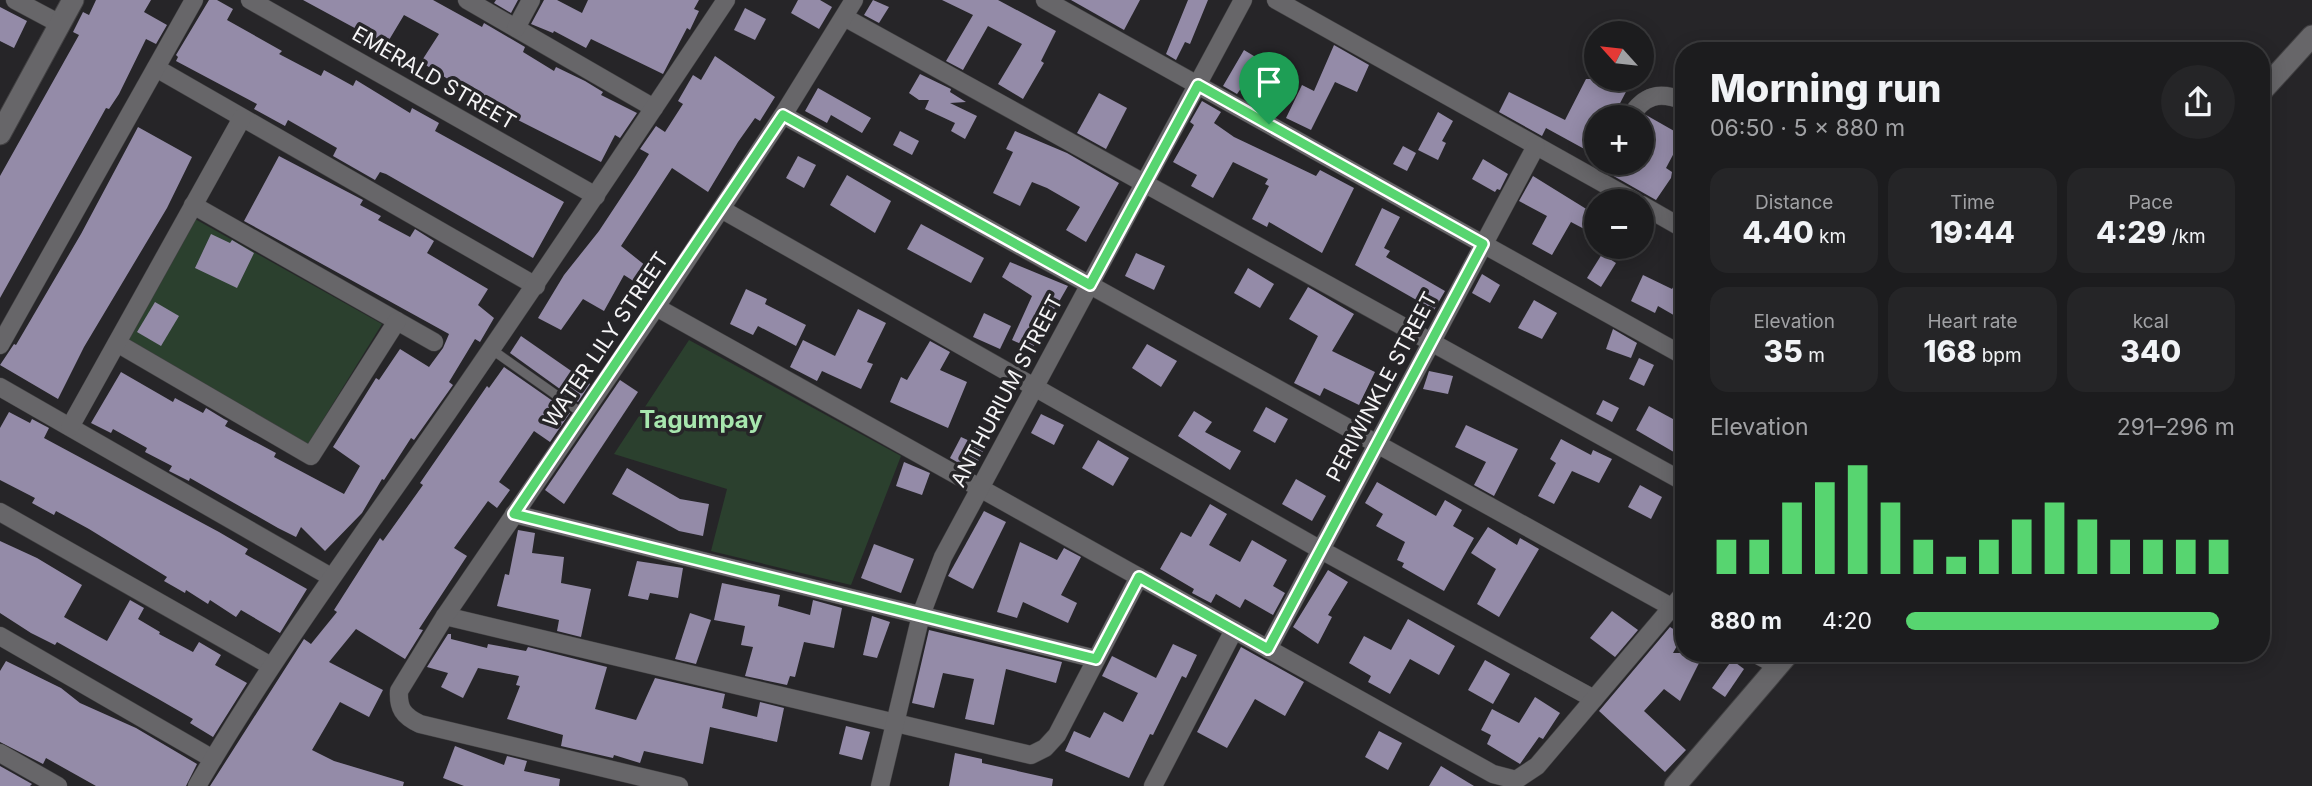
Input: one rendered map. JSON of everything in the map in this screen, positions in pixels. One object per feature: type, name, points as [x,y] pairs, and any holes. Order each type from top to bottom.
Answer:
[{"type":"street","points":[[15,0],[60,24]]},
{"type":"street","points":[[0,134],[73,0]]},
{"type":"street","points":[[0,345],[194,0]]},
{"type":"street","name":"EMERALD STREET","points":[[250,0],[596,196]]},
{"type":"street","points":[[467,0],[654,108]]},
{"type":"street","points":[[516,28],[531,0]]},
{"type":"street","points":[[197,786],[271,666],[536,286],[726,0]]},
{"type":"street","name":"WATER LILY STREET","points":[[679,786],[419,724],[403,713],[398,704],[404,680],[445,615],[656,307],[783,115],[854,0]]},
{"type":"street","points":[[1045,0],[1675,351]]},
{"type":"street","name":"ANTHURIUM STREET","points":[[880,786],[893,722],[921,615],[943,557],[1243,0]]},
{"type":"street","points":[[1276,0],[1536,146],[1584,165]]},
{"type":"street","points":[[844,17],[1675,477]]},
{"type":"street","points":[[2270,82],[2312,36]]},
{"type":"street","points":[[156,68],[536,286]]},
{"type":"street","points":[[1638,105],[1642,100],[1657,94],[1675,99]]},
{"type":"street","points":[[783,115],[1675,610]]},
{"type":"street","points":[[70,427],[242,118]]},
{"type":"street","name":"PERIWINKLE STREET","points":[[1268,649],[1536,146]]},
{"type":"street","points":[[1604,175],[1621,189]]},
{"type":"street","points":[[193,205],[434,342]]},
{"type":"street","points":[[721,209],[1321,550],[1594,699]]},
{"type":"street","points":[[1654,212],[1675,224]]},
{"type":"street","points":[[656,307],[1504,779],[1516,780],[1528,775],[1594,699],[1675,613]]},
{"type":"street","points":[[117,343],[312,456],[397,321]]},
{"type":"street","points":[[0,387],[331,577]]},
{"type":"street","points":[[0,512],[271,666]]},
{"type":"street","points":[[514,514],[1096,659]]},
{"type":"street","points":[[445,615],[1031,755],[1045,748],[1057,735],[1139,577]]},
{"type":"street","points":[[1153,786],[1234,630]]},
{"type":"street","points":[[0,636],[213,759]]},
{"type":"street","points":[[1675,786],[1780,662]]},
{"type":"street","points":[[0,753],[58,786]]},
{"type":"lane","points":[[491,349],[583,414]]},
{"type":"green space","points":[[195,219],[382,324],[308,444],[127,340]]},
{"type":"green space","points":[[689,340],[901,456],[851,585],[711,551],[727,489],[614,454]]},
{"type":"building","points":[[96,0],[151,0],[144,12],[167,25],[156,44],[146,39],[119,94],[109,109],[106,108],[0,298],[0,176],[79,35],[73,32],[83,12],[89,15]]},
{"type":"building","points":[[209,0],[217,0],[233,9],[227,20],[282,51],[279,54],[321,76],[324,70],[353,86],[356,80],[410,113],[412,108],[439,123],[435,131],[564,202],[533,258],[386,174],[380,172],[375,180],[333,156],[337,148],[288,120],[285,126],[254,109],[257,104],[176,61],[176,55]]},
{"type":"building","points":[[303,0],[433,0],[482,27],[484,23],[525,47],[523,52],[554,71],[556,67],[585,81],[603,92],[601,95],[637,113],[620,138],[615,135],[601,162],[492,107],[421,62],[439,34],[404,15],[386,45]]},
{"type":"building","points":[[496,0],[518,0],[511,13],[494,3]]},
{"type":"building","points":[[544,0],[557,0],[582,13],[588,0],[699,0],[694,9],[699,11],[663,74],[591,39],[586,48],[554,31],[553,33],[531,24]]},
{"type":"building","points":[[798,0],[820,0],[832,7],[819,29],[791,13]]},
{"type":"building","points":[[873,0],[889,7],[879,23],[864,15]]},
{"type":"building","points":[[942,0],[998,0],[1056,31],[1041,61],[1044,63],[1023,99],[998,84],[1022,44],[988,26],[963,70],[946,61],[973,15]]},
{"type":"building","points":[[1071,0],[1140,0],[1124,30]]},
{"type":"building","points":[[1188,0],[1208,0],[1190,44],[1185,42],[1176,60],[1166,54]]},
{"type":"building","points":[[0,7],[27,21],[14,48],[0,41]]},
{"type":"building","points":[[745,8],[766,19],[755,40],[734,30]]},
{"type":"building","points":[[1334,45],[1369,65],[1357,92],[1335,82],[1311,130],[1286,118],[1302,85],[1314,91]]},
{"type":"building","points":[[1244,50],[1277,70],[1260,98],[1242,87],[1237,94],[1223,86]]},
{"type":"building","points":[[715,56],[775,97],[760,121],[755,118],[708,192],[672,168],[621,246],[646,266],[635,282],[624,275],[604,311],[583,299],[561,330],[538,318],[564,275],[599,231],[649,154],[640,149],[656,126],[665,132],[683,104],[678,101],[693,75],[701,80]]},
{"type":"building","points":[[920,74],[951,89],[950,92],[966,102],[950,103],[977,116],[965,139],[951,131],[955,123],[925,109],[929,100],[919,100],[909,93]]},
{"type":"building","points":[[1584,83],[1584,91],[1626,91],[1619,105],[1584,105],[1584,149],[1546,128],[1542,136],[1499,112],[1509,92],[1565,120]]},
{"type":"building","points":[[818,88],[871,118],[862,133],[831,115],[827,123],[805,111]]},
{"type":"building","points":[[1099,93],[1127,108],[1106,149],[1077,133]]},
{"type":"building","points":[[1202,101],[1221,112],[1214,123],[1234,137],[1316,176],[1320,170],[1354,188],[1322,253],[1269,222],[1267,227],[1252,219],[1269,186],[1265,184],[1268,179],[1233,162],[1213,198],[1191,186],[1197,175],[1173,162],[1194,125],[1190,122]]},
{"type":"building","points":[[1438,112],[1453,121],[1442,141],[1446,143],[1438,160],[1418,150]]},
{"type":"building","points":[[1654,120],[1675,131],[1675,151],[1666,168],[1672,172],[1671,178],[1656,200],[1654,189],[1637,189],[1612,175],[1654,175]]},
{"type":"building","points":[[138,127],[192,157],[167,208],[84,347],[58,399],[0,365],[14,344],[16,345],[81,234]]},
{"type":"building","points":[[900,131],[919,141],[912,155],[893,145]]},
{"type":"building","points":[[1015,131],[1067,153],[1119,183],[1086,242],[1066,230],[1080,207],[1047,188],[1032,182],[1020,206],[993,193],[1013,152],[1006,149]]},
{"type":"building","points":[[1403,146],[1416,153],[1407,171],[1393,164]]},
{"type":"building","points":[[279,156],[363,200],[360,205],[381,216],[378,220],[410,237],[415,229],[434,241],[427,253],[488,289],[478,305],[494,318],[480,342],[475,339],[449,382],[453,385],[414,440],[411,438],[362,513],[325,551],[301,527],[296,537],[190,478],[189,481],[169,471],[172,466],[145,452],[147,448],[113,429],[111,433],[91,423],[121,372],[173,402],[175,398],[203,413],[206,408],[228,421],[225,426],[276,453],[274,457],[344,494],[360,466],[333,447],[376,378],[379,380],[400,349],[429,367],[443,348],[449,334],[244,221]]},
{"type":"building","points":[[798,156],[816,165],[804,188],[786,178]]},
{"type":"building","points":[[1483,159],[1508,174],[1500,190],[1495,192],[1472,179]]},
{"type":"building","points":[[847,175],[891,201],[875,233],[830,205]]},
{"type":"building","points":[[1533,176],[1584,208],[1584,229],[1571,222],[1552,255],[1532,244],[1547,216],[1519,201]]},
{"type":"building","points":[[1382,208],[1400,217],[1384,248],[1390,251],[1386,257],[1445,291],[1434,310],[1355,265]]},
{"type":"building","points":[[921,224],[984,258],[971,283],[907,249]]},
{"type":"building","points":[[211,234],[230,243],[232,240],[254,253],[237,288],[195,268]]},
{"type":"building","points":[[1136,253],[1165,266],[1154,290],[1125,276]]},
{"type":"building","points":[[1599,259],[1610,259],[1616,263],[1601,287],[1587,278]]},
{"type":"building","points":[[1010,262],[1068,286],[1032,349],[1012,340],[1032,296],[1002,277]]},
{"type":"building","points":[[1248,268],[1274,284],[1260,308],[1234,293]]},
{"type":"building","points":[[1482,274],[1500,285],[1490,303],[1472,293]]},
{"type":"building","points":[[1643,275],[1672,289],[1675,284],[1675,316],[1658,306],[1655,313],[1631,301]]},
{"type":"building","points":[[1308,287],[1354,314],[1332,351],[1375,372],[1359,405],[1324,388],[1320,396],[1294,383],[1318,336],[1289,319]]},
{"type":"building","points":[[746,289],[767,299],[765,304],[806,325],[796,346],[758,326],[753,335],[730,324]]},
{"type":"building","points":[[1534,300],[1557,313],[1542,339],[1518,328]]},
{"type":"building","points":[[155,302],[179,316],[161,346],[137,332]]},
{"type":"building","points":[[858,309],[886,323],[867,362],[873,364],[861,389],[822,371],[817,381],[790,367],[803,340],[835,356]]},
{"type":"building","points":[[984,313],[1011,326],[1000,349],[973,337]]},
{"type":"building","points":[[1613,329],[1637,343],[1631,358],[1606,349]]},
{"type":"building","points":[[521,336],[590,384],[578,402],[510,353]]},
{"type":"building","points":[[930,341],[950,352],[940,370],[967,382],[948,428],[890,402],[901,377],[907,380]]},
{"type":"building","points":[[1147,344],[1177,361],[1161,387],[1132,368]]},
{"type":"building","points":[[1639,358],[1654,365],[1644,386],[1629,379]]},
{"type":"building","points":[[504,367],[570,413],[550,442],[534,431],[499,482],[510,490],[497,508],[488,501],[454,548],[467,556],[419,629],[423,630],[405,659],[356,629],[329,662],[383,690],[369,717],[340,702],[312,750],[334,761],[404,782],[403,786],[210,786],[304,639],[311,644],[337,612],[334,610],[380,538],[383,541],[487,386],[489,388]]},
{"type":"building","points":[[1429,371],[1453,376],[1448,394],[1423,389]]},
{"type":"building","points":[[620,380],[638,392],[564,504],[545,490]]},
{"type":"building","points":[[1603,400],[1619,408],[1612,422],[1596,414]]},
{"type":"building","points":[[1649,406],[1675,420],[1675,453],[1636,430]]},
{"type":"building","points":[[1266,407],[1288,419],[1275,443],[1253,431]]},
{"type":"building","points":[[1194,411],[1212,422],[1205,432],[1241,451],[1230,470],[1178,436]]},
{"type":"building","points":[[9,412],[30,423],[32,419],[49,428],[44,438],[219,532],[248,549],[245,554],[307,589],[280,633],[241,610],[236,617],[210,600],[208,604],[186,590],[185,593],[164,581],[167,577],[89,529],[56,511],[54,515],[32,503],[35,498],[0,480],[0,428]]},
{"type":"building","points":[[1041,414],[1064,425],[1054,445],[1031,433]]},
{"type":"building","points":[[1466,425],[1518,449],[1494,496],[1474,485],[1486,462],[1455,447]]},
{"type":"building","points":[[961,437],[985,448],[973,471],[950,458]]},
{"type":"building","points":[[1561,439],[1591,455],[1593,450],[1612,459],[1599,483],[1572,471],[1554,504],[1538,496],[1556,463],[1550,459]]},
{"type":"building","points":[[1098,440],[1129,458],[1113,486],[1082,468]]},
{"type":"building","points":[[904,462],[930,473],[922,495],[896,486]]},
{"type":"building","points":[[627,468],[680,499],[709,504],[703,536],[679,531],[612,494]]},
{"type":"building","points":[[1296,479],[1326,496],[1312,521],[1282,504]]},
{"type":"building","points":[[1377,482],[1436,516],[1445,500],[1462,510],[1453,526],[1474,538],[1444,591],[1402,567],[1404,563],[1397,560],[1405,542],[1376,526],[1383,514],[1365,503]]},
{"type":"building","points":[[1640,485],[1662,497],[1651,519],[1628,507]]},
{"type":"building","points":[[1210,504],[1227,514],[1209,545],[1240,562],[1252,540],[1287,560],[1273,586],[1285,593],[1273,615],[1245,599],[1240,608],[1216,594],[1211,603],[1192,593],[1194,589],[1160,569],[1181,532],[1191,537]]},
{"type":"building","points":[[984,511],[1006,522],[973,589],[948,576]]},
{"type":"building","points":[[1488,527],[1517,545],[1520,538],[1539,549],[1499,617],[1477,604],[1496,569],[1471,553]]},
{"type":"building","points":[[518,530],[535,533],[532,553],[564,557],[561,583],[591,589],[581,637],[557,631],[559,620],[497,606],[505,574],[509,575]]},
{"type":"building","points":[[0,541],[37,558],[82,585],[64,617],[107,641],[130,600],[144,608],[138,619],[160,632],[159,634],[193,652],[199,642],[221,655],[215,665],[247,683],[213,737],[190,723],[193,719],[57,642],[55,645],[31,633],[0,613]]},
{"type":"building","points":[[1020,542],[1057,560],[1064,548],[1081,557],[1061,595],[1077,603],[1068,623],[1023,602],[1017,618],[997,612]]},
{"type":"building","points":[[874,544],[914,559],[901,593],[861,578]]},
{"type":"building","points":[[637,561],[683,568],[678,598],[650,593],[648,600],[628,596]]},
{"type":"building","points":[[1328,570],[1348,582],[1328,615],[1332,617],[1318,644],[1293,627]]},
{"type":"building","points":[[722,583],[780,595],[778,606],[810,615],[813,600],[842,608],[834,648],[804,642],[795,677],[790,676],[787,685],[745,676],[753,647],[741,645],[745,626],[714,620]]},
{"type":"building","points":[[1612,611],[1638,630],[1615,657],[1590,638]]},
{"type":"building","points":[[690,613],[711,620],[696,664],[675,659]]},
{"type":"building","points":[[872,616],[890,622],[877,658],[863,655]]},
{"type":"building","points":[[1408,619],[1455,646],[1439,675],[1410,659],[1390,694],[1368,682],[1371,676],[1349,663],[1364,636],[1391,650]]},
{"type":"building","points":[[1670,627],[1675,630],[1675,662],[1700,662],[1680,701],[1664,689],[1644,711],[1686,750],[1665,772],[1599,711]]},
{"type":"building","points":[[929,630],[1062,662],[1056,683],[1006,669],[994,725],[965,719],[974,679],[943,673],[934,708],[912,703]]},
{"type":"building","points":[[448,634],[451,634],[451,639],[487,648],[488,644],[526,651],[528,647],[607,667],[595,709],[636,720],[655,678],[725,694],[722,708],[757,717],[760,702],[784,708],[777,742],[710,727],[703,764],[644,751],[640,763],[614,755],[613,758],[561,746],[563,735],[507,719],[520,686],[516,685],[519,676],[478,668],[463,698],[441,687],[448,673],[427,667]]},
{"type":"building","points":[[1173,644],[1197,655],[1186,678],[1182,676],[1129,778],[1065,751],[1074,731],[1090,738],[1104,712],[1123,722],[1138,693],[1102,676],[1112,656],[1156,678]]},
{"type":"building","points":[[1241,647],[1304,682],[1285,716],[1255,699],[1227,748],[1197,732]]},
{"type":"building","points":[[1485,660],[1510,674],[1493,704],[1468,690]]},
{"type":"building","points":[[6,661],[61,688],[80,703],[136,728],[197,764],[186,786],[96,786],[46,758],[43,764],[0,742],[0,671]]},
{"type":"building","points":[[1731,662],[1744,669],[1725,697],[1712,688]]},
{"type":"building","points":[[1535,697],[1560,713],[1543,739],[1539,737],[1520,764],[1487,744],[1491,735],[1481,730],[1492,709],[1519,723]]},
{"type":"building","points":[[846,726],[870,732],[862,760],[839,754]]},
{"type":"building","points":[[1379,731],[1402,743],[1388,770],[1365,757]]},
{"type":"building","points":[[455,746],[504,765],[507,756],[527,761],[524,771],[560,779],[559,786],[464,786],[443,778]]},
{"type":"building","points":[[955,753],[982,759],[982,763],[1053,779],[1052,786],[949,786]]},
{"type":"building","points":[[0,766],[32,784],[0,786]]},
{"type":"building","points":[[1441,766],[1474,786],[1429,786]]},
{"type":"district","name":"Tagumpay","points":[[701,420]]},
{"type":"route","points":[[1198,85],[1269,124],[1483,244],[1268,649],[1139,577],[1096,659],[514,514],[783,115],[1090,285],[1198,85]]}]
